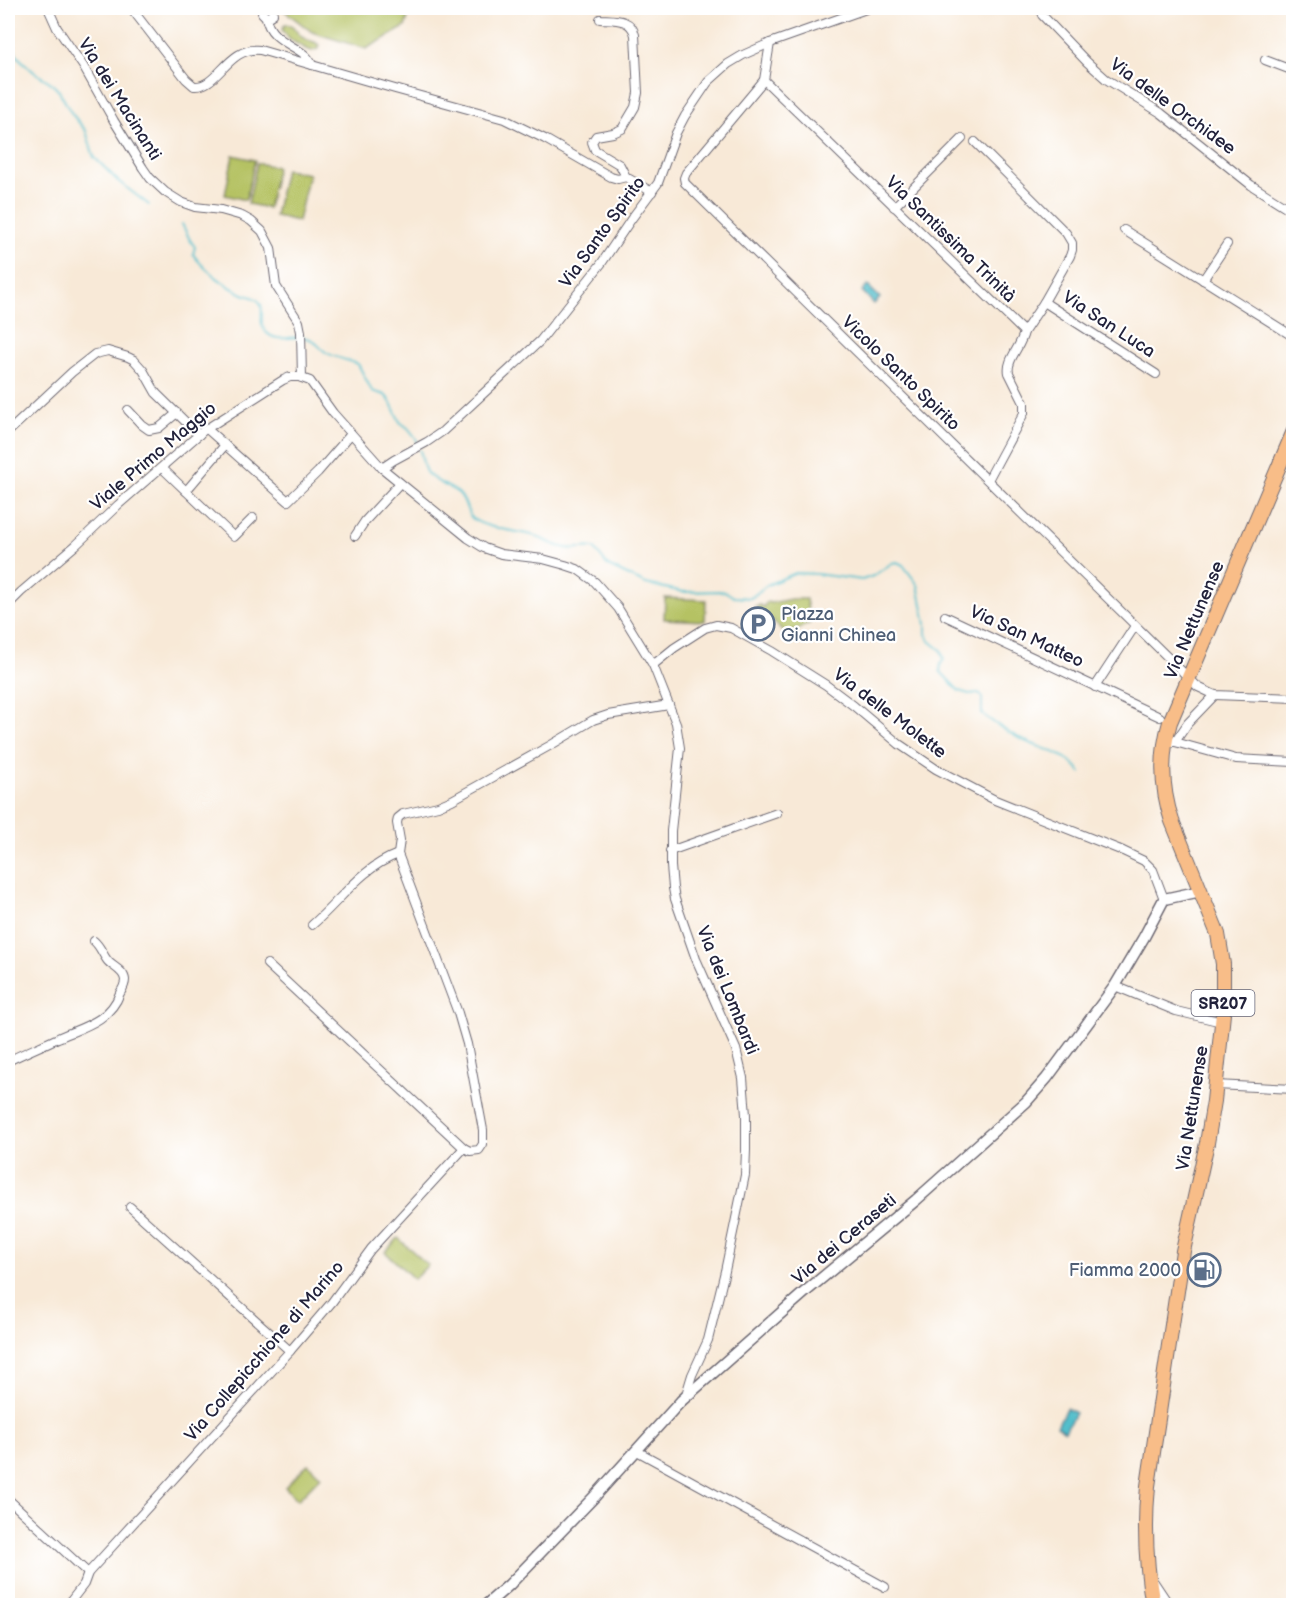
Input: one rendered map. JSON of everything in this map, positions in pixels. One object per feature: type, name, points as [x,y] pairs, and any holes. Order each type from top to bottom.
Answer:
[{"type":"main road","name":"Via Nettunense","points":[[1153,1605],[1146,1542],[1148,1486],[1183,1251],[1207,1143],[1216,1085],[1223,981],[1221,945],[1213,919],[1172,821],[1163,785],[1162,768],[1170,742],[1170,722],[1293,431]]},
{"type":"street","name":"Via dei Macinanti","points":[[48,8],[59,32],[83,66],[150,178],[180,202],[242,216],[259,228],[271,248],[276,286],[297,316],[301,328],[302,378]]},
{"type":"street","points":[[131,8],[186,79],[194,86],[207,83],[234,57],[250,49],[260,50],[504,119],[545,139],[610,177],[618,179],[626,177]]},
{"type":"street","points":[[264,8],[262,13],[269,26],[282,41],[308,57],[312,65]]},
{"type":"street","points":[[266,17],[273,14],[272,8]]},
{"type":"street","name":"Via Santo Spirito","points":[[382,468],[419,447],[451,424],[540,341],[601,264],[652,192],[662,175],[676,134],[685,116],[708,82],[735,59],[770,43],[869,8]]},
{"type":"street","name":"Via delle Orchidee","points":[[1042,15],[1106,79],[1161,113],[1251,185],[1293,212]]},
{"type":"street","points":[[600,19],[626,22],[633,27],[638,93],[635,107],[622,129],[596,136],[592,142],[595,150],[620,165],[626,177],[652,192]]},
{"type":"street","points":[[764,80],[770,43]]},
{"type":"street","points":[[1265,60],[1293,71]]},
{"type":"street","name":"Via Santissima Trinità","points":[[764,80],[1024,332]]},
{"type":"street","name":"Vicolo Santo Spirito","points":[[764,80],[686,173],[685,183],[1135,626],[1201,689],[1215,695]]},
{"type":"street","points":[[894,207],[962,139]]},
{"type":"street","points":[[975,142],[1066,233],[1071,240],[1072,250],[1044,302],[1024,332],[1008,368],[1024,403],[1024,413],[988,480]]},
{"type":"street","points":[[1124,230],[1293,337]]},
{"type":"street","points":[[1203,280],[1227,244]]},
{"type":"street","name":"Via San Luca","points":[[1044,302],[1156,374]]},
{"type":"street","points":[[8,432],[72,372],[95,354],[108,351],[134,360],[151,382],[156,393],[199,435]]},
{"type":"street","name":"Viale Primo Maggio","points":[[8,605],[199,435],[275,383],[290,377],[302,378]]},
{"type":"street","points":[[302,378],[312,383],[333,413],[382,468],[459,531],[484,548],[511,556],[554,561],[577,569],[591,579],[604,590],[618,608],[653,664]]},
{"type":"street","points":[[128,410],[149,430],[159,428],[177,413]]},
{"type":"street","points":[[207,429],[288,501],[318,472],[351,434]]},
{"type":"street","points":[[186,491],[225,445]]},
{"type":"street","points":[[162,468],[234,537],[253,518]]},
{"type":"street","points":[[355,536],[400,483]]},
{"type":"street","name":"Via San Matteo","points":[[945,616],[1160,717]]},
{"type":"street","name":"Via delle Molette","points":[[653,664],[705,628],[716,625],[731,628],[819,680],[847,700],[899,744],[936,769],[995,800],[1144,861],[1153,870],[1164,899]]},
{"type":"street","name":"Via San Matteo","points":[[1095,687],[1135,626]]},
{"type":"street","name":"Via dei Lombardi","points":[[653,664],[678,729],[680,748],[672,811],[670,851],[675,899],[696,959],[735,1049],[742,1073],[746,1115],[745,1175],[725,1271],[710,1333],[684,1398]]},
{"type":"street","points":[[1293,698],[1215,695],[1170,742],[1236,759],[1293,762]]},
{"type":"street","name":"Via Collepicchione di Marino","points":[[67,1605],[82,1587],[88,1573],[290,1351],[332,1302],[371,1249],[464,1148],[470,1151],[479,1150],[482,1147],[484,1137],[467,1044],[456,1007],[398,854],[400,836],[398,818],[402,814],[438,806],[452,800],[592,720],[608,715],[669,705]]},
{"type":"street","points":[[670,851],[777,813]]},
{"type":"street","points":[[312,925],[362,875],[380,862],[398,854]]},
{"type":"street","points":[[1164,899],[1201,891]]},
{"type":"street","name":"Via dei Ceraseti","points":[[486,1605],[515,1580],[684,1398],[1021,1107],[1047,1078],[1115,986],[1164,899]]},
{"type":"street","points":[[8,1061],[95,1023],[114,1007],[121,993],[124,979],[94,941]]},
{"type":"street","points":[[267,964],[464,1148]]},
{"type":"street","points":[[1115,986],[1176,1011],[1222,1022]]},
{"type":"street","points":[[1216,1085],[1293,1089]]},
{"type":"street","points":[[130,1207],[290,1351]]},
{"type":"street","points":[[637,1450],[885,1587]]},
{"type":"street","points":[[8,1499],[88,1573]]},
{"type":"street","points":[[1149,1574],[1170,1605]]},
{"type":"green space","points":[[281,8],[411,8],[405,27],[366,49],[312,32]]},
{"type":"green space","points":[[286,24],[305,39],[317,43],[318,49],[312,51],[306,49],[289,39],[282,30]]},
{"type":"green space","points":[[233,155],[255,160],[246,200],[225,195]]},
{"type":"green space","points":[[257,163],[277,167],[268,208],[248,204]]},
{"type":"green space","points":[[285,169],[309,174],[298,221],[275,216]]},
{"type":"green space","points":[[665,598],[706,600],[705,621],[664,619]]},
{"type":"green space","points":[[806,599],[810,623],[787,634],[755,606],[763,607],[767,602]]},
{"type":"green space","points":[[398,1238],[428,1265],[414,1279],[385,1252]]},
{"type":"green space","points":[[308,1464],[321,1476],[298,1500],[285,1487]]},
{"type":"water","points":[[868,286],[880,298],[874,304],[862,291]]},
{"type":"water","points":[[1066,1408],[1075,1413],[1065,1431],[1057,1426]]},
{"type":"waterway","points":[[8,39],[18,57],[59,91],[72,114],[86,131],[94,157],[118,181],[149,205]]},
{"type":"waterway","points":[[182,224],[195,247],[193,254],[203,265],[215,277],[259,302],[262,310],[262,324],[266,332],[276,338],[310,339],[327,353],[358,364],[372,391],[385,395],[400,422],[408,428],[418,444]]},
{"type":"waterway","points":[[420,450],[426,472],[460,495],[469,513],[478,522],[532,535],[562,547],[594,548],[608,566],[646,584],[684,592],[719,591],[734,597],[751,598],[767,585],[796,573],[862,580],[897,562],[903,565],[918,585],[926,634],[930,641],[941,650],[944,659],[940,671],[959,691],[969,694],[979,693],[982,697],[982,713],[986,717],[1019,738],[1061,755],[1081,773]]},
{"type":"place","name":"Piazza Gianni Chinea","points":[[758,624]]},
{"type":"place","name":"Fiamma 2000","points":[[1204,1270]]}]
